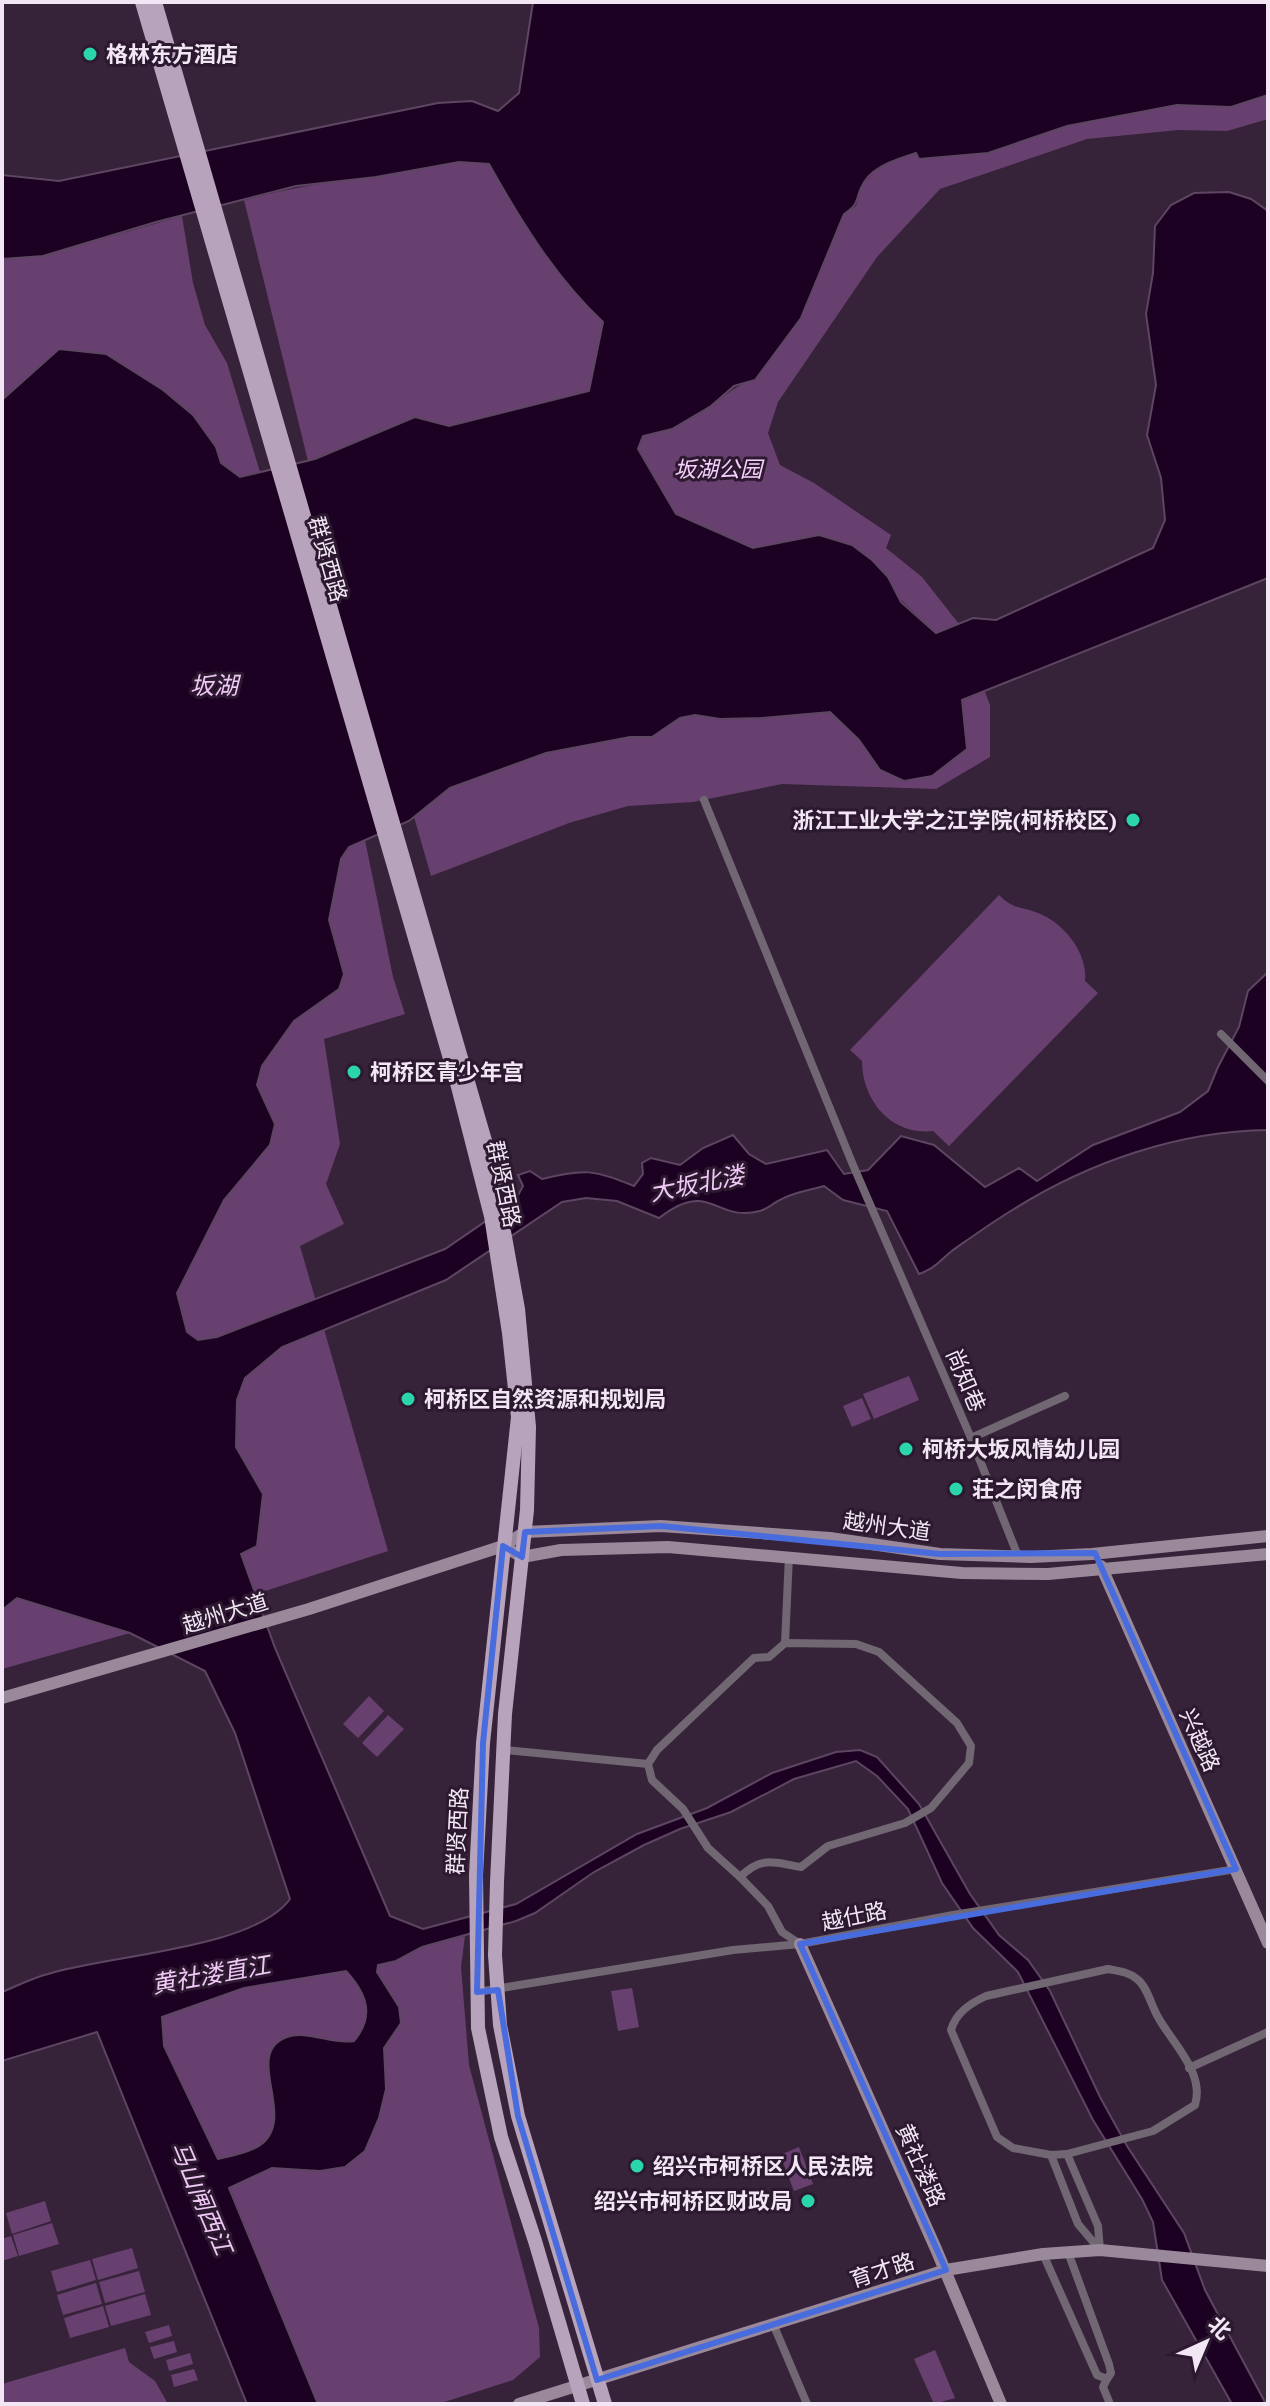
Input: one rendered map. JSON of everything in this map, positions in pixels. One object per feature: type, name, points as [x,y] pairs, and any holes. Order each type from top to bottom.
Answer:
[{"type":"main road","name":"群贤西路","points":[[142,2],[187,134]]},
{"type":"main road","name":"群贤西路","points":[[155,2],[187,134],[409,903],[492,1165],[495,1212],[518,1309],[529,1427],[525,1532],[505,1714],[496,1905],[500,2025],[518,2116],[605,2404]]},
{"type":"main road","name":"群贤西路","points":[[501,1245],[518,1417],[483,1743],[477,1912],[478,2028],[501,2137],[583,2404]]},
{"type":"street","name":"尚知巷","points":[[704,800],[853,1165],[971,1438],[1018,1556]]},
{"type":"street","points":[[1221,1034],[1268,1081]]},
{"type":"street","points":[[971,1438],[1065,1396]]},
{"type":"street","name":"越州大道","points":[[2,1698],[309,1609],[503,1546],[525,1532],[661,1526],[726,1529],[830,1538],[940,1554],[1018,1556],[1095,1553],[1268,1536]]},
{"type":"street","points":[[503,1546],[522,1557]]},
{"type":"street","name":"越州大道","points":[[522,1557],[561,1550],[668,1547],[962,1573],[1048,1574],[1268,1554]]},
{"type":"street","name":"兴越路","points":[[1095,1553],[1268,1943]]},
{"type":"street","points":[[785,1643],[789,1556]]},
{"type":"street","points":[[740,1877],[769,1860],[801,1867],[828,1846],[905,1823],[931,1808],[969,1763],[971,1746],[957,1723],[879,1652],[856,1644],[785,1643],[769,1657],[754,1658],[657,1750],[648,1764],[652,1780],[683,1809],[708,1848],[768,1906],[782,1932],[800,1944]]},
{"type":"street","points":[[505,1750],[648,1764]]},
{"type":"street","name":"越仕路","points":[[477,1992],[733,1950],[800,1944],[953,1915],[1236,1869]]},
{"type":"street","name":"黄社溇路","points":[[800,1944],[946,2270],[1001,2404]]},
{"type":"street","points":[[1108,1969],[1128,1973],[1140,1980],[1189,2068],[1199,2092],[1195,2105],[1153,2131],[1067,2154],[1051,2155],[1013,2148],[997,2137],[951,2030],[954,2020],[972,2002],[986,1996],[1108,1969]]},
{"type":"street","points":[[1189,2068],[1268,2032]]},
{"type":"street","points":[[1067,2154],[1098,2226],[1100,2250]]},
{"type":"street","points":[[1051,2155],[1078,2224],[1100,2250]]},
{"type":"street","name":"育才路","points":[[519,2404],[946,2270],[1043,2254],[1100,2250],[1268,2266]]},
{"type":"street","points":[[1068,2252],[1109,2364],[1111,2373],[1103,2387],[1110,2404]]},
{"type":"street","points":[[1043,2254],[1097,2375],[1107,2379]]},
{"type":"street","points":[[774,2326],[807,2404]]},
{"type":"highlighted area","points":[[661,1526],[940,1554],[1095,1553],[1236,1869],[800,1944],[946,2270],[597,2380],[518,2116],[498,1990],[477,1992],[483,1743],[503,1546],[522,1557],[525,1532]]},
{"type":"green space","name":"坂湖公园","points":[[1268,95],[1268,119],[1227,131],[1178,130],[1087,139],[940,189],[877,257],[778,402],[768,433],[780,465],[814,483],[891,535],[886,548],[922,577],[959,624],[990,705],[990,757],[936,789],[782,784],[693,802],[628,806],[569,823],[431,876],[414,817],[450,788],[546,753],[631,737],[652,737],[680,717],[761,718],[830,712],[859,740],[880,769],[962,700],[976,694],[936,633],[898,597],[888,577],[872,560],[852,545],[819,535],[753,548],[675,514],[638,449],[643,436],[688,420],[737,387],[755,380],[844,214],[856,206],[862,185],[880,166],[916,153],[988,153],[1067,126],[1177,105],[1231,107]]},
{"type":"green space","points":[[459,162],[489,164],[540,248],[569,286],[603,322],[590,391],[449,426],[415,417],[308,461],[244,200],[324,183]]},
{"type":"green space","points":[[182,216],[193,283],[205,325],[227,363],[260,472],[240,477],[221,463],[216,447],[106,354],[2,400],[2,259],[43,256]]},
{"type":"green space","points":[[365,840],[393,977],[405,1014],[324,1039],[340,1144],[326,1184],[344,1224],[300,1246],[388,1551],[256,1594],[241,1554],[263,1494],[236,1447],[237,1400],[198,1340],[187,1332],[177,1293],[224,1200],[270,1145],[257,1085],[262,1066],[294,1021],[339,989],[344,974],[329,920],[341,859],[349,847]]},
{"type":"green space","points":[[999,895],[1013,905],[1038,913],[1057,924],[1072,940],[1083,960],[1085,981],[1098,993],[949,1146],[933,1131],[904,1128],[882,1112],[867,1089],[862,1061],[850,1050]]},
{"type":"green space","points":[[909,1376],[919,1400],[874,1419],[863,1394]]},
{"type":"green space","points":[[862,1398],[871,1419],[852,1427],[843,1406]]},
{"type":"green space","points":[[2,1584],[17,1598],[130,1633],[2,1669]]},
{"type":"green space","points":[[369,1696],[384,1711],[358,1738],[343,1724]]},
{"type":"green space","points":[[388,1715],[404,1729],[377,1757],[362,1743]]},
{"type":"green space","points":[[465,1936],[461,1967],[469,2065],[539,2328],[540,2357],[513,2380],[438,2404],[318,2404],[214,2149],[164,2046],[162,2016],[244,1988],[396,1961],[422,1947]]},
{"type":"green space","points":[[632,1988],[639,2027],[618,2031],[611,1991]]},
{"type":"green space","points":[[799,2147],[813,2184],[794,2191],[780,2155]]},
{"type":"green space","points":[[45,2201],[51,2221],[12,2234],[6,2213]]},
{"type":"green space","points":[[52,2223],[59,2244],[19,2256],[13,2235]]},
{"type":"green space","points":[[11,2236],[18,2256],[2,2261],[2,2239]]},
{"type":"green space","points":[[132,2248],[138,2268],[98,2280],[92,2259]]},
{"type":"green space","points":[[90,2260],[96,2280],[57,2292],[51,2271]]},
{"type":"green space","points":[[139,2271],[145,2292],[105,2303],[99,2282]]},
{"type":"green space","points":[[96,2283],[102,2304],[63,2315],[57,2295]]},
{"type":"green space","points":[[145,2294],[151,2315],[111,2326],[105,2306]]},
{"type":"green space","points":[[103,2306],[109,2327],[70,2338],[64,2318]]},
{"type":"green space","points":[[169,2325],[172,2336],[149,2343],[145,2332]]},
{"type":"green space","points":[[174,2341],[177,2352],[154,2359],[150,2347]]},
{"type":"green space","points":[[125,2348],[129,2362],[155,2381],[168,2404],[2,2404],[2,2384]]},
{"type":"green space","points":[[935,2350],[955,2398],[934,2404],[914,2359]]},
{"type":"green space","points":[[190,2353],[193,2364],[169,2371],[166,2360]]},
{"type":"green space","points":[[194,2369],[198,2380],[174,2387],[171,2375]]},
{"type":"water","name":"坂湖","points":[[533,2],[1268,2],[1268,95],[1231,107],[1177,105],[1067,126],[988,153],[919,159],[916,153],[877,169],[865,180],[854,205],[844,214],[801,318],[755,380],[734,386],[711,406],[672,429],[643,436],[638,449],[676,514],[753,548],[819,535],[852,545],[872,560],[888,577],[901,602],[936,633],[973,618],[996,620],[1153,548],[1165,520],[1161,478],[1147,435],[1156,385],[1146,314],[1153,273],[1155,226],[1171,205],[1194,193],[1229,192],[1251,199],[1268,211],[1268,578],[962,700],[967,749],[932,776],[904,781],[880,770],[859,740],[830,712],[720,719],[695,715],[680,718],[652,737],[630,737],[546,753],[450,788],[409,821],[349,847],[341,859],[329,920],[344,974],[339,989],[294,1021],[262,1066],[257,1085],[275,1124],[270,1145],[224,1200],[177,1293],[187,1332],[198,1340],[217,1337],[445,1249],[515,1201],[523,1186],[518,1175],[530,1171],[542,1179],[589,1172],[634,1186],[643,1174],[642,1163],[651,1158],[680,1165],[703,1148],[733,1135],[749,1154],[766,1164],[827,1150],[844,1174],[868,1170],[901,1136],[934,1145],[985,1187],[1019,1168],[1037,1181],[1093,1145],[1180,1112],[1208,1091],[1239,1027],[1248,991],[1268,972],[1268,1130],[1201,1136],[1136,1152],[1104,1164],[1014,1209],[919,1274],[887,1211],[843,1200],[824,1186],[779,1200],[763,1210],[745,1213],[732,1212],[702,1201],[676,1207],[659,1218],[617,1201],[586,1198],[562,1202],[446,1280],[282,1347],[245,1378],[237,1400],[236,1447],[263,1494],[257,1546],[241,1554],[275,1648],[390,1916],[423,1929],[516,1904],[637,1834],[707,1808],[772,1773],[836,1752],[860,1750],[877,1757],[919,1804],[970,1894],[999,1935],[1028,1960],[1050,1991],[1127,2146],[1184,2233],[1205,2290],[1266,2404],[1232,2404],[1162,2280],[1153,2222],[1142,2199],[1093,2120],[1018,1972],[973,1928],[942,1883],[908,1809],[877,1776],[856,1761],[794,1779],[731,1812],[644,1845],[594,1872],[535,1913],[422,1947],[396,1961],[378,1965],[377,1972],[399,2007],[401,2023],[384,2048],[386,2089],[379,2118],[365,2151],[345,2167],[320,2171],[272,2168],[229,2188],[318,2404],[247,2404],[97,2032],[2,2061],[2,1992],[74,1967],[213,1940],[272,1916],[290,1899],[235,1733],[205,1671],[130,1633],[17,1598],[2,1610],[2,400],[59,349],[106,354],[163,390],[193,415],[216,447],[221,463],[240,477],[315,459],[415,417],[449,426],[589,391],[603,322],[569,286],[540,248],[489,164],[459,162],[376,177],[296,186],[156,222],[43,256],[2,259],[2,175],[59,181],[438,103],[472,101],[498,111],[519,93]],"holes":[[[346,1971],[359,1988],[366,2005],[361,2032],[354,2041],[295,2035],[274,2045],[269,2057],[274,2104],[270,2134],[259,2146],[218,2159],[164,2046],[162,2017],[244,1988]]]},
{"type":"place","name":"格林东方酒店","points":[[90,54]]},
{"type":"place","name":"浙江工业大学之江学院(柯桥校区)","points":[[1133,820]]},
{"type":"place","name":"柯桥区青少年宫","points":[[354,1072]]},
{"type":"place","name":"柯桥区自然资源和规划局","points":[[408,1399]]},
{"type":"place","name":"柯桥大坂风情幼儿园","points":[[906,1449]]},
{"type":"place","name":"荘之闵食府","points":[[956,1489]]},
{"type":"place","name":"绍兴市柯桥区人民法院","points":[[637,2166]]},
{"type":"place","name":"绍兴市柯桥区财政局","points":[[808,2201]]},
{"type":"water label","name":"大坂北溇","points":[[697,1184]]},
{"type":"water label","name":"黄社溇直江","points":[[211,1975]]},
{"type":"water label","name":"马山闸西江","points":[[201,2198]]}]
